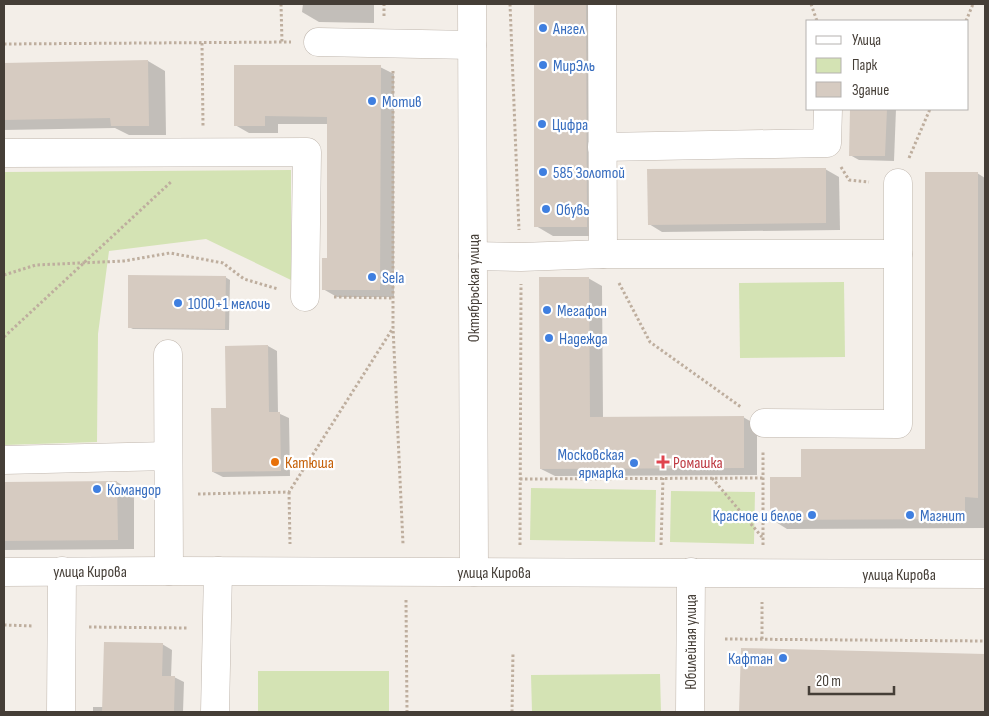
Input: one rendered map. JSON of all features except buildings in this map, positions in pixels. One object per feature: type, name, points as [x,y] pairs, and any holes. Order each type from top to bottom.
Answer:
[{"type":"street","name":"Октябрьская улица","points":[[472,4],[474,572]]},
{"type":"street","points":[[602,4],[603,254]]},
{"type":"street","points":[[318,42],[472,45]]},
{"type":"street","points":[[602,147],[827,143],[828,110]]},
{"type":"street","points":[[4,153],[307,152],[305,297]]},
{"type":"street","points":[[764,423],[898,424],[898,183]]},
{"type":"street","points":[[473,256],[898,254]]},
{"type":"street","points":[[168,354],[168,571]]},
{"type":"street","points":[[4,460],[168,456]]},
{"type":"street","points":[[61,712],[62,571]]},
{"type":"street","points":[[214,712],[218,571]]},
{"type":"street","name":"улица Кирова","points":[[4,572],[985,574]]},
{"type":"street","name":"Юбилейная улица","points":[[690,712],[691,572]]},
{"type":"path","points":[[281,4],[282,42]]},
{"type":"path","points":[[811,4],[817,20]]},
{"type":"path","points":[[966,20],[974,4]]},
{"type":"path","points":[[4,44],[318,42]]},
{"type":"path","points":[[4,337],[203,152],[202,43]]},
{"type":"path","points":[[394,43],[393,327],[408,650],[407,712]]},
{"type":"path","points":[[827,143],[849,180],[898,183],[930,110]]},
{"type":"path","points":[[4,275],[36,265],[124,261],[170,253],[223,264],[244,279],[305,297],[394,298]]},
{"type":"path","points":[[603,254],[650,342],[764,423],[762,639]]},
{"type":"path","points":[[291,553],[289,492],[393,327]]},
{"type":"path","points":[[661,552],[663,478]]},
{"type":"path","points":[[712,478],[763,537]]},
{"type":"path","points":[[520,479],[763,478]]},
{"type":"path","points":[[168,495],[289,492]]},
{"type":"path","points":[[4,625],[192,628],[216,649]]},
{"type":"path","points":[[725,638],[985,641]]},
{"type":"path","points":[[512,712],[513,652]]},
{"type":"green space","points":[[291,170],[291,280],[206,239],[109,251],[98,334],[97,442],[4,445],[4,172]]},
{"type":"green space","points":[[844,282],[845,357],[740,358],[739,283]]},
{"type":"green space","points":[[531,488],[656,490],[655,542],[530,540]]},
{"type":"green space","points":[[671,491],[755,492],[754,544],[670,542]]},
{"type":"green space","points":[[258,671],[389,671],[389,712],[258,712]]},
{"type":"green space","points":[[660,674],[661,712],[532,712],[531,675]]},
{"type":"place","name":"Ангел","points":[[543,28]]},
{"type":"place","name":"МирЭль","points":[[543,65]]},
{"type":"place","name":"Мотив","points":[[372,101]]},
{"type":"place","name":"Цифра","points":[[542,124]]},
{"type":"place","name":"585 Золотой","points":[[543,172]]},
{"type":"place","name":"Обувь","points":[[546,209]]},
{"type":"place","name":"Sela","points":[[372,277]]},
{"type":"place","name":"1000+1 мелочь","points":[[178,303]]},
{"type":"place","name":"Мегафон","points":[[547,310]]},
{"type":"place","name":"Надежда","points":[[549,338]]},
{"type":"place","name":"Катюша","points":[[275,462]]},
{"type":"place","name":"Ромашка","points":[[663,462]]},
{"type":"place","name":"Московская ярмарка","points":[[634,463]]},
{"type":"place","name":"Командор","points":[[97,489]]},
{"type":"place","name":"Красное и белое","points":[[812,515]]},
{"type":"place","name":"Магнит","points":[[910,515]]},
{"type":"place","name":"Кафтан","points":[[783,658]]}]
